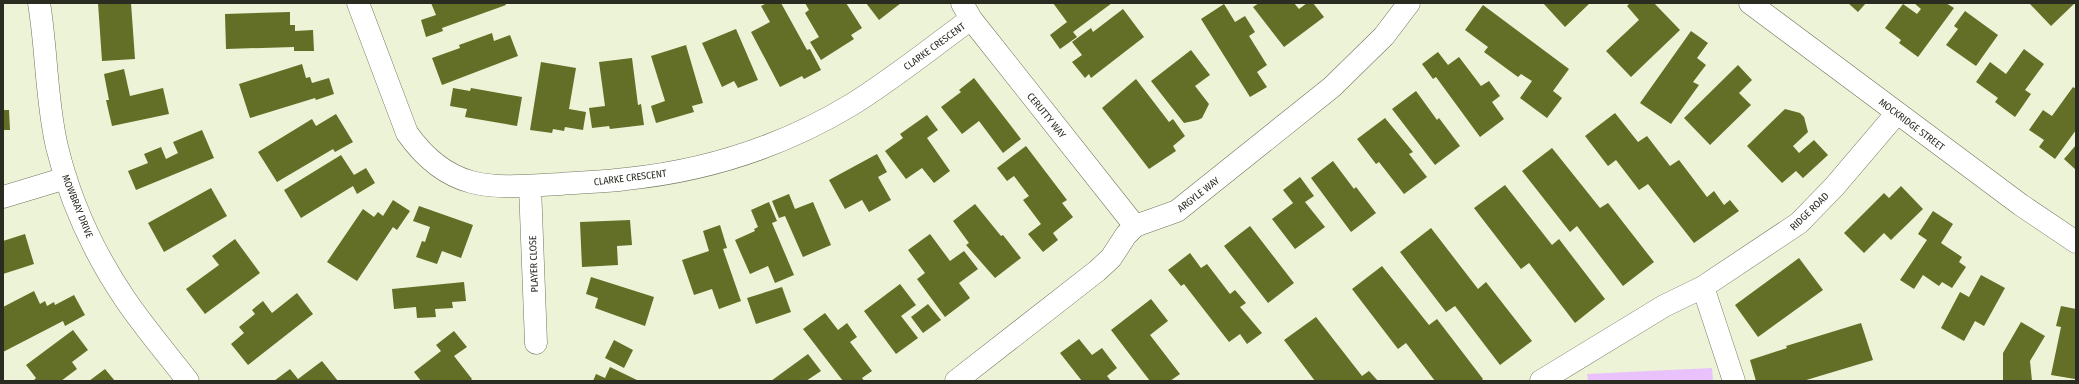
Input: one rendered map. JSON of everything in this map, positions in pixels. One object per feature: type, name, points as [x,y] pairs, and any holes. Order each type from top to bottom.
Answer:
[{"type":"street","name":"MOWBRAY DRIVE","points":[[39,3],[53,126],[66,178],[83,222],[102,261],[129,305],[188,381]]},
{"type":"street","name":"CLARKE CRESCENT","points":[[358,3],[399,116],[407,133],[418,149],[444,171],[471,183],[487,186],[530,186],[626,179],[658,175],[712,164],[766,147],[850,106],[967,11]]},
{"type":"street","name":"ARGYLE WAY","points":[[956,381],[1097,271],[1111,258],[1126,235],[1136,226],[1176,211],[1332,87],[1384,36],[1409,3]]},
{"type":"street","name":"MOCKRIDGE STREET","points":[[1750,3],[1773,10],[1897,113],[2021,205],[2076,242]]},
{"type":"street","name":"CERUTTY WAY","points":[[967,11],[1136,226]]},
{"type":"street","name":"RIDGE ROAD","points":[[1541,381],[1664,306],[1703,287],[1799,223],[1834,187],[1897,113]]},
{"type":"street","points":[[3,197],[66,178]]},
{"type":"street","name":"PLAYER CLOSE","points":[[530,186],[536,343]]},
{"type":"street","points":[[1703,287],[1734,381]]},
{"type":"shaded area","points":[[1712,368],[1713,381],[1588,381],[1587,374]]},
{"type":"building","points":[[98,3],[131,3],[135,59],[102,61]]},
{"type":"building","points":[[431,3],[505,3],[506,5],[442,28],[443,31],[426,37],[421,20],[436,15]]},
{"type":"building","points":[[767,3],[781,3],[807,50],[810,49],[821,70],[804,79],[802,76],[780,87],[751,32],[770,22],[761,6]]},
{"type":"building","points":[[805,3],[846,3],[862,28],[851,35],[854,39],[821,60],[810,42],[819,37],[805,13],[809,10]]},
{"type":"building","points":[[866,3],[901,3],[879,20]]},
{"type":"building","points":[[1053,3],[1112,3],[1073,32],[1077,37],[1060,49],[1050,35],[1067,22]]},
{"type":"building","points":[[1259,3],[1294,3],[1299,9],[1307,3],[1313,3],[1324,17],[1284,47],[1253,7]]},
{"type":"building","points":[[1543,3],[1590,3],[1565,27]]},
{"type":"building","points":[[1630,3],[1654,3],[1680,30],[1631,77],[1606,51],[1639,20],[1627,6]]},
{"type":"building","points":[[1848,3],[1866,3],[1858,12]]},
{"type":"building","points":[[1914,3],[1946,3],[1954,8],[1918,57],[1899,43],[1901,40],[1885,28],[1903,4],[1917,14],[1921,9]]},
{"type":"building","points":[[2075,3],[2051,26],[2030,4]]},
{"type":"building","points":[[1224,4],[1235,22],[1245,16],[1255,32],[1249,36],[1267,65],[1257,72],[1267,87],[1250,97],[1201,19]]},
{"type":"building","points":[[1483,5],[1569,69],[1553,91],[1562,98],[1547,118],[1520,98],[1532,81],[1521,74],[1518,77],[1484,52],[1488,47],[1465,30]]},
{"type":"building","points":[[1123,9],[1144,37],[1091,78],[1089,74],[1085,78],[1072,62],[1082,55],[1072,42],[1091,28],[1093,32]]},
{"type":"building","points":[[1965,11],[1998,35],[1976,66],[1946,45],[1958,29],[1954,26]]},
{"type":"building","points":[[290,12],[290,25],[295,25],[295,31],[313,30],[314,51],[294,51],[294,47],[226,49],[225,14]]},
{"type":"building","points":[[736,29],[758,80],[738,88],[734,81],[722,87],[702,43]]},
{"type":"building","points":[[1691,31],[1708,43],[1697,58],[1706,65],[1693,82],[1699,85],[1671,124],[1640,103]]},
{"type":"building","points":[[492,33],[494,41],[510,35],[518,56],[442,85],[432,58],[460,48],[459,45]]},
{"type":"building","points":[[686,45],[703,103],[692,106],[694,112],[656,123],[651,106],[665,101],[651,56]]},
{"type":"building","points":[[2024,49],[2044,64],[2025,90],[2031,94],[2015,117],[1995,102],[1998,98],[1976,82],[1990,62],[2006,74]]},
{"type":"building","points":[[1191,50],[1210,75],[1195,86],[1209,104],[1202,118],[1184,123],[1151,81]]},
{"type":"building","points":[[1438,52],[1448,65],[1459,57],[1481,86],[1489,81],[1500,96],[1492,102],[1504,119],[1480,137],[1436,77],[1433,79],[1422,64]]},
{"type":"building","points":[[632,58],[638,105],[641,104],[644,125],[610,129],[609,126],[592,128],[589,108],[605,106],[599,62]]},
{"type":"building","points":[[541,62],[576,68],[569,109],[586,112],[583,130],[565,127],[564,131],[553,129],[552,133],[530,130]]},
{"type":"building","points":[[302,64],[306,78],[310,77],[312,83],[329,78],[334,94],[316,100],[315,98],[250,118],[239,84]]},
{"type":"building","points":[[1738,65],[1752,80],[1739,93],[1751,105],[1710,145],[1684,118]]},
{"type":"building","points":[[124,69],[130,96],[163,88],[169,114],[112,126],[106,100],[109,100],[104,74]]},
{"type":"building","points":[[974,78],[1021,139],[1003,153],[979,121],[962,134],[941,107],[961,92],[959,90]]},
{"type":"building","points":[[1136,79],[1169,122],[1173,119],[1185,136],[1173,146],[1176,151],[1149,169],[1102,108]]},
{"type":"building","points":[[2073,87],[2076,89],[2076,130],[2055,159],[2039,147],[2044,140],[2029,130],[2043,110],[2052,116]]},
{"type":"building","points":[[453,88],[470,91],[471,88],[522,97],[517,126],[465,117],[467,109],[450,106]]},
{"type":"building","points":[[1416,91],[1437,120],[1439,118],[1460,146],[1435,165],[1392,109]]},
{"type":"building","points":[[1785,109],[1800,113],[1804,117],[1808,132],[1793,146],[1799,153],[1814,140],[1828,155],[1803,178],[1796,171],[1782,183],[1747,146]]},
{"type":"building","points":[[3,110],[9,110],[10,130],[3,130]]},
{"type":"building","points":[[1615,113],[1638,142],[1647,136],[1670,166],[1679,160],[1707,197],[1714,191],[1724,205],[1730,200],[1739,211],[1694,243],[1648,184],[1639,190],[1616,160],[1608,166],[1585,136]]},
{"type":"building","points":[[336,114],[353,142],[335,152],[333,149],[277,182],[258,152],[312,119],[316,126]]},
{"type":"building","points":[[927,115],[938,130],[927,138],[950,171],[934,183],[922,168],[906,179],[885,151],[903,138],[900,134]]},
{"type":"building","points":[[1385,118],[1413,152],[1409,154],[1427,177],[1404,194],[1379,162],[1376,164],[1357,139]]},
{"type":"building","points":[[202,130],[214,158],[136,190],[128,171],[148,163],[144,154],[161,147],[166,159],[178,153],[173,142]]},
{"type":"building","points":[[2076,145],[2076,170],[2064,159]]},
{"type":"building","points":[[1026,146],[1067,200],[1062,203],[1073,217],[1053,233],[1058,240],[1043,252],[1028,234],[1041,224],[1023,200],[1029,196],[1014,176],[1007,181],[997,168]]},
{"type":"building","points":[[1552,148],[1600,208],[1608,203],[1654,262],[1623,286],[1577,226],[1570,232],[1522,171]]},
{"type":"building","points":[[877,154],[887,172],[878,177],[891,200],[869,212],[862,200],[845,209],[829,180]]},
{"type":"building","points":[[341,155],[354,175],[366,168],[375,183],[357,194],[353,186],[301,218],[284,190]]},
{"type":"building","points":[[1333,161],[1354,189],[1356,187],[1376,213],[1351,232],[1311,178]]},
{"type":"building","points":[[1300,177],[1314,196],[1305,202],[1325,227],[1295,249],[1272,219],[1293,203],[1283,190]]},
{"type":"building","points":[[1505,185],[1552,245],[1559,239],[1605,299],[1575,323],[1529,263],[1521,269],[1474,208]]},
{"type":"building","points":[[1901,186],[1923,209],[1891,240],[1884,233],[1864,253],[1844,233],[1884,193],[1889,198]]},
{"type":"building","points":[[211,188],[227,216],[164,252],[148,223]]},
{"type":"building","points":[[789,194],[795,209],[813,202],[831,245],[803,257],[785,216],[779,218],[772,201]]},
{"type":"building","points":[[393,200],[410,211],[397,230],[393,227],[357,281],[327,262],[363,209],[374,217],[378,212],[383,216]]},
{"type":"building","points":[[769,202],[777,221],[772,223],[794,275],[775,283],[768,266],[750,274],[735,240],[755,231],[754,229],[758,227],[751,210]]},
{"type":"building","points":[[975,204],[1001,236],[1003,235],[1021,258],[995,278],[966,245],[969,243],[953,221]]},
{"type":"building","points":[[419,206],[473,225],[461,258],[442,251],[437,264],[416,257],[422,241],[425,242],[430,227],[413,221]]},
{"type":"building","points":[[1933,211],[1953,224],[1941,243],[1962,257],[1959,262],[1966,267],[1952,288],[1942,282],[1939,286],[1923,275],[1914,289],[1900,280],[1927,240],[1918,234]]},
{"type":"building","points":[[630,220],[632,245],[617,246],[618,265],[582,267],[580,222]]},
{"type":"building","points":[[720,225],[727,248],[723,249],[741,301],[719,309],[712,289],[694,295],[682,260],[709,251],[703,231]]},
{"type":"building","points":[[1250,226],[1294,283],[1268,303],[1224,246]]},
{"type":"building","points":[[1431,228],[1478,289],[1486,282],[1532,341],[1500,365],[1455,306],[1446,312],[1400,252]]},
{"type":"building","points":[[25,234],[34,264],[3,274],[3,241]]},
{"type":"building","points":[[930,234],[950,261],[964,251],[978,269],[959,283],[970,298],[945,317],[917,279],[925,273],[908,250]]},
{"type":"building","points":[[235,239],[260,273],[205,314],[186,289],[219,265],[212,256]]},
{"type":"building","points":[[1190,253],[1201,268],[1207,264],[1230,294],[1235,290],[1246,303],[1240,307],[1262,333],[1247,344],[1240,334],[1229,342],[1184,284],[1181,286],[1168,270]]},
{"type":"building","points":[[1799,258],[1823,290],[1758,337],[1735,305]]},
{"type":"building","points":[[1382,266],[1429,325],[1437,319],[1483,379],[1481,381],[1435,381],[1406,343],[1398,349],[1352,289]]},
{"type":"building","points":[[1981,275],[2005,288],[1984,326],[1975,321],[1964,341],[1941,328],[1960,292],[1969,297]]},
{"type":"building","points":[[591,277],[654,297],[645,326],[595,308],[598,298],[586,294]]},
{"type":"building","points":[[464,282],[466,301],[452,302],[453,308],[435,309],[436,317],[417,318],[416,307],[394,309],[392,289]]},
{"type":"building","points":[[900,284],[916,305],[901,316],[918,338],[896,354],[864,311]]},
{"type":"building","points":[[782,287],[791,312],[756,324],[747,298]]},
{"type":"building","points":[[34,291],[40,304],[45,301],[47,306],[54,302],[55,305],[74,295],[85,315],[65,326],[63,321],[3,352],[3,307]]},
{"type":"building","points":[[297,293],[313,314],[248,365],[231,344],[244,333],[239,327],[255,314],[252,310],[263,301],[272,313]]},
{"type":"building","points":[[1151,299],[1168,321],[1150,335],[1180,374],[1170,381],[1150,381],[1111,330]]},
{"type":"building","points":[[928,304],[941,320],[923,333],[911,317]]},
{"type":"building","points":[[2061,306],[2076,309],[2075,379],[2051,375],[2061,327],[2056,326]]},
{"type":"building","points":[[825,313],[838,330],[847,323],[857,337],[850,342],[872,371],[862,378],[864,381],[843,381],[803,329]]},
{"type":"building","points":[[1316,317],[1362,376],[1369,371],[1378,381],[1315,381],[1284,340]]},
{"type":"building","points":[[2021,322],[2045,336],[2030,361],[2032,381],[2003,381],[2003,353]]},
{"type":"building","points":[[1861,323],[1873,360],[1803,381],[1756,381],[1750,360],[1787,348],[1786,346]]},
{"type":"building","points":[[73,330],[88,350],[72,362],[77,369],[61,381],[33,381],[36,378],[26,365]]},
{"type":"building","points":[[454,331],[467,347],[454,356],[472,379],[470,381],[421,381],[414,372],[441,351],[436,345]]},
{"type":"building","points":[[1079,339],[1092,355],[1102,348],[1117,368],[1107,376],[1111,381],[1082,381],[1060,353]]},
{"type":"building","points":[[614,340],[633,350],[624,368],[605,358]]},
{"type":"building","points":[[808,354],[821,371],[806,381],[771,381]]},
{"type":"building","points":[[322,361],[338,381],[274,381],[290,369],[298,379]]},
{"type":"building","points":[[610,367],[639,381],[593,381],[596,374],[605,378]]},
{"type":"building","points":[[105,369],[115,381],[89,381]]}]
